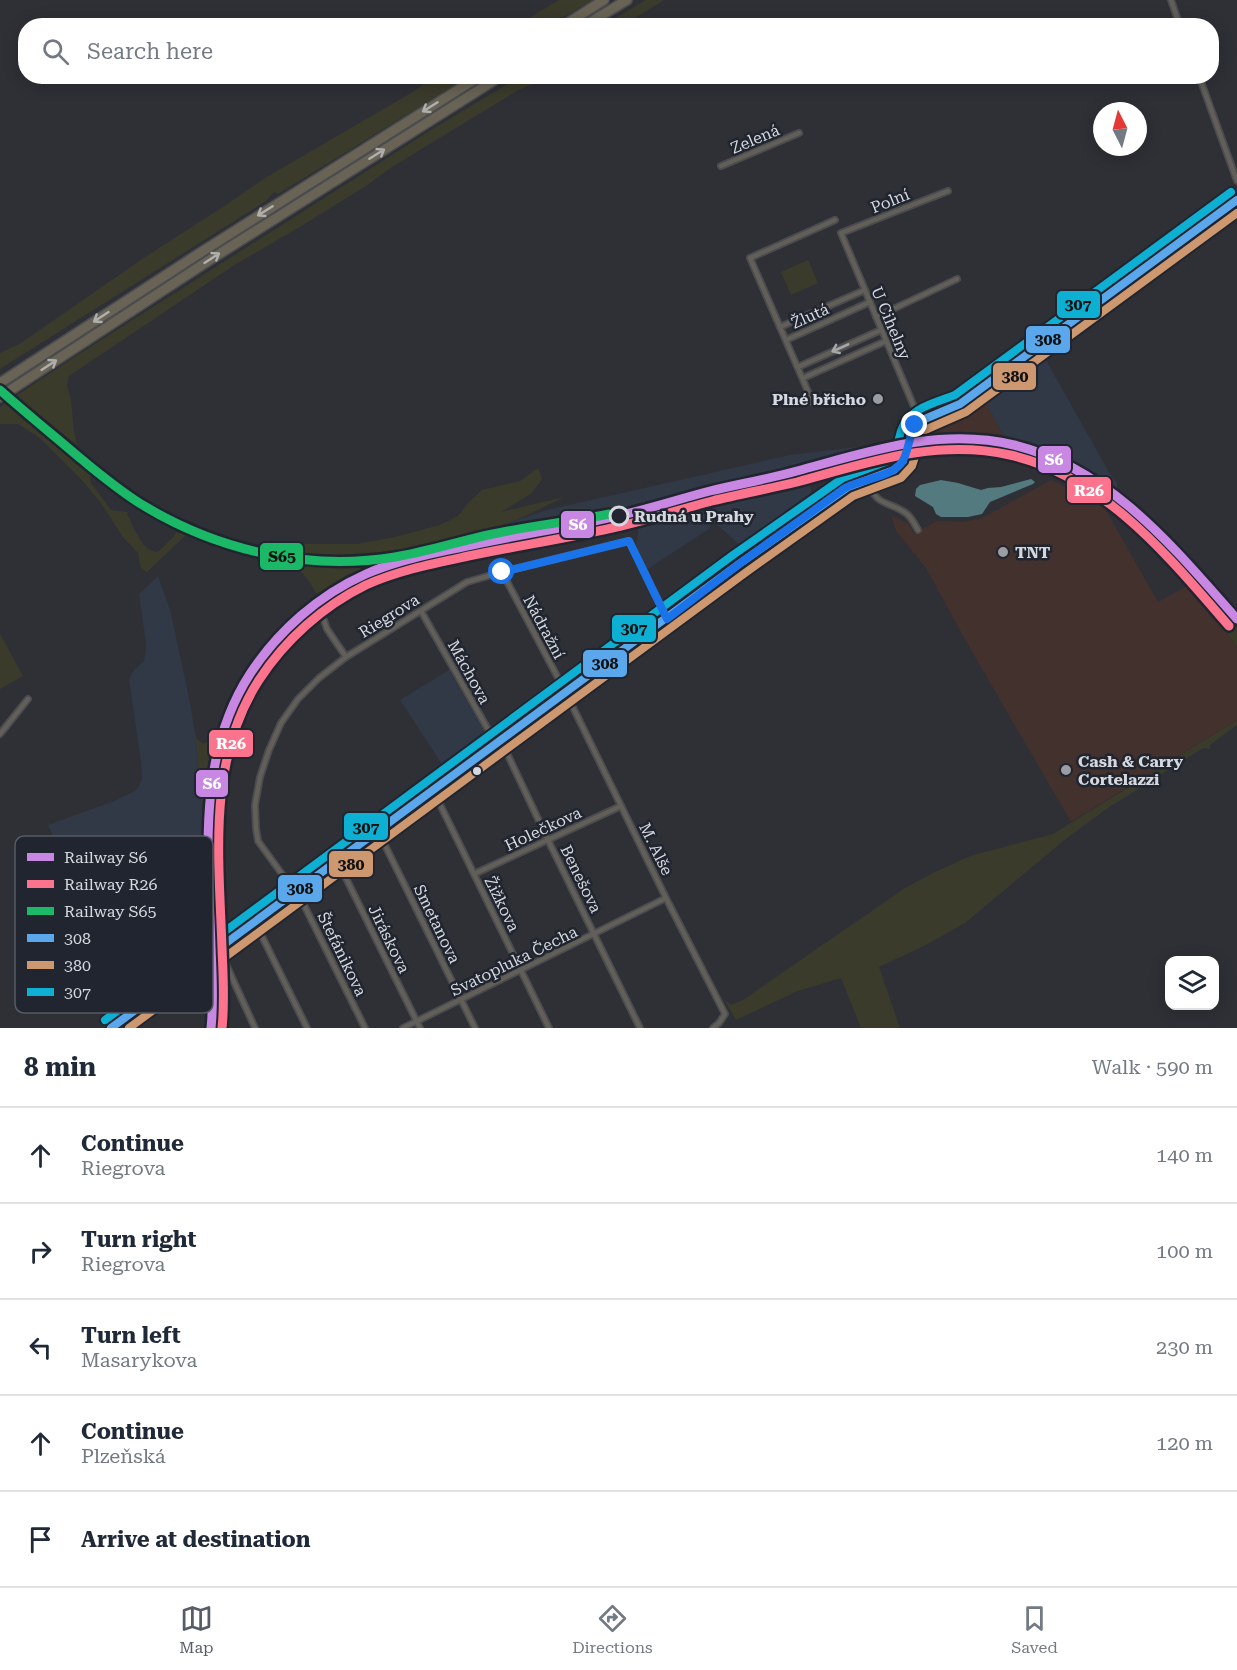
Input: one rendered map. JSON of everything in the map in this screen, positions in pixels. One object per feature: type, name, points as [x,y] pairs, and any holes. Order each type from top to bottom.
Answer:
[{"type":"highway","points":[[576,18],[604,0]]},
{"type":"highway","points":[[597,18],[627,0]]},
{"type":"highway","points":[[0,383],[467,84]]},
{"type":"highway","points":[[0,397],[208,261],[488,84]]},
{"type":"main road","points":[[213,953],[837,494],[857,482],[894,470],[903,461],[909,437],[915,425],[920,421],[960,404],[1237,200]]},
{"type":"main road","points":[[111,1028],[121,1025],[132,1013]]},
{"type":"street","points":[[1171,0],[1177,18]]},
{"type":"street","points":[[1202,84],[1237,181]]},
{"type":"street","name":"Zelená","points":[[721,166],[799,133]]},
{"type":"street","name":"Polní","points":[[841,233],[948,191]]},
{"type":"street","points":[[786,340],[750,258],[836,220]]},
{"type":"street","name":"U Cihelny","points":[[841,233],[920,421]]},
{"type":"street","points":[[876,317],[957,279]]},
{"type":"street","points":[[780,327],[865,290]]},
{"type":"street","name":"Žlutá","points":[[813,403],[786,340],[870,302]]},
{"type":"street","points":[[798,367],[882,330]]},
{"type":"street","points":[[803,378],[886,341]]},
{"type":"street","points":[[867,479],[874,496],[907,514],[918,530]]},
{"type":"street","name":"Riegrova","points":[[295,893],[258,841],[255,805],[260,777],[269,750],[282,723],[298,699],[346,657],[467,582],[629,541],[667,619]]},
{"type":"street","name":"Nádražní","points":[[502,572],[566,693]]},
{"type":"street","name":"Máchova","points":[[421,611],[494,740],[498,743]]},
{"type":"street","points":[[321,612],[327,629],[346,657]]},
{"type":"street","name":"M. Alše","points":[[566,693],[666,898],[726,1014],[713,1028]]},
{"type":"street","points":[[0,734],[28,699]]},
{"type":"street","name":"Benešova","points":[[498,743],[505,749],[640,1028]]},
{"type":"street","name":"Žižkova","points":[[433,790],[549,1028]]},
{"type":"street","name":"Holečkova","points":[[474,874],[621,806]]},
{"type":"street","name":"Smetanova","points":[[378,831],[475,1028]]},
{"type":"street","name":"Jiráskova","points":[[338,860],[420,1028]]},
{"type":"street","name":"Štefánikova","points":[[295,893],[303,903],[365,1028]]},
{"type":"street","name":"Svatopluka Čecha","points":[[403,1028],[666,898]]},
{"type":"street","points":[[255,922],[307,1028]]},
{"type":"street","points":[[219,949],[255,1028]]},
{"type":"shaded area","points":[[1042,353],[1110,474],[1118,484],[1116,488],[1163,531],[1237,612],[1237,626],[1156,537],[1122,504],[1071,471],[1034,456],[1000,447],[936,443],[894,450],[807,478],[815,503],[744,549],[713,521],[709,529],[646,570],[636,545],[638,521],[646,517],[546,534],[403,564],[355,584],[321,605],[294,628],[279,643],[246,689],[232,720],[219,760],[213,800],[212,836],[53,836],[48,825],[135,791],[142,779],[129,679],[134,670],[144,661],[145,655],[146,643],[139,594],[158,576],[171,613],[190,703],[196,738],[202,812],[206,780],[216,738],[231,700],[248,669],[272,637],[301,609],[369,566],[311,565],[270,559],[232,550],[178,530],[141,509],[100,479],[0,396],[0,384],[130,491],[182,522],[234,542],[272,551],[312,556],[356,557],[380,555],[423,546],[547,510],[790,455],[874,445],[908,437],[935,434],[964,434],[1005,439],[981,393]]},
{"type":"shaded area","points":[[981,393],[1005,439],[964,434],[914,436],[917,428],[961,408]]},
{"type":"shaded area","points":[[1031,479],[1035,482],[1033,484],[990,502],[982,514],[968,517],[941,517],[936,514],[933,507],[915,496],[916,489],[920,485],[941,480],[981,490]]},
{"type":"shaded area","points":[[1051,480],[1078,492],[1095,491],[1158,602],[1187,586],[1211,611],[1237,647],[1237,720],[1071,822],[926,568],[896,531],[892,516],[908,523],[914,533],[937,521],[964,522],[982,518]]},
{"type":"shaded area","points":[[449,670],[490,741],[447,772],[400,700]]},
{"type":"shaded area","points":[[213,870],[218,1004],[216,1028],[207,1028],[208,1013],[213,1013]]},
{"type":"green space","points":[[559,0],[593,0],[563,18],[529,18]]},
{"type":"green space","points":[[646,0],[664,0],[635,18],[616,18]]},
{"type":"green space","points":[[424,84],[457,84],[278,194],[274,192],[266,201],[0,369],[0,353],[21,343],[265,178]]},
{"type":"green space","points":[[507,84],[533,84],[517,91],[392,167],[303,225],[233,266],[69,376],[67,385],[77,445],[16,396],[79,354],[431,130]]},
{"type":"green space","points":[[808,260],[818,283],[791,295],[781,272]]},
{"type":"green space","points":[[8,402],[89,470],[91,483],[111,510],[128,512],[136,532],[147,548],[158,552],[176,532],[186,535],[147,572],[141,568],[138,553],[123,537],[101,503],[81,479],[41,439],[18,424],[0,424],[0,407]]},
{"type":"green space","points":[[538,468],[542,479],[532,493],[501,512],[564,497],[513,521],[484,531],[424,546],[353,556],[306,556],[258,546],[357,544],[440,525],[458,516],[482,490],[520,481]]},
{"type":"green space","points":[[858,496],[838,506],[792,539],[780,553],[764,560],[581,694],[575,703],[571,695],[757,559],[770,552],[772,554],[777,550],[781,551],[780,549],[794,533],[838,502]]},
{"type":"green space","points":[[270,559],[320,565],[370,565],[318,596],[300,571]]},
{"type":"green space","points":[[1187,586],[1210,597],[1237,628],[1237,647],[1211,611]]},
{"type":"green space","points":[[0,634],[23,676],[0,689]]},
{"type":"green space","points":[[1237,720],[1237,725],[1210,745],[1210,749],[1203,748],[1108,808],[1067,838],[965,923],[924,946],[879,967],[900,1028],[861,1028],[841,978],[798,991],[736,1020],[724,999],[731,1005],[743,1000],[905,888],[933,873],[970,856],[1053,834]]},
{"type":"green space","points":[[196,738],[203,744],[211,740],[202,814]]},
{"type":"railway","points":[[609,514],[712,486],[853,454]]},
{"type":"rail line","name":"S65","points":[[0,390],[96,471],[137,502],[204,535],[266,554],[298,559],[363,561],[395,557],[503,532],[609,514]]},
{"type":"rail line","name":"S6","points":[[208,836],[214,772],[221,738],[233,705],[250,674],[273,643],[301,616],[332,592],[377,569],[400,562],[629,513],[904,444],[931,440],[986,440],[1014,445],[1049,456],[1081,472],[1138,514],[1189,565],[1237,619]]},
{"type":"rail line","name":"R26","points":[[222,1028],[224,988],[219,879],[220,810],[231,743],[242,711],[269,665],[306,625],[350,593],[378,580],[439,562],[621,526],[712,501],[902,455],[955,449],[982,450],[1010,455],[1044,466],[1076,481],[1105,500],[1158,547],[1229,626]]},
{"type":"rail line","name":"S6","points":[[211,1028],[212,1013]]},
{"type":"transit line","name":"307","points":[[213,940],[733,555],[843,478],[888,461],[895,451],[905,423],[916,412],[955,395],[1231,192]]},
{"type":"transit line","name":"308","points":[[213,953],[739,564],[848,487],[894,470],[903,461],[912,431],[920,421],[960,404],[1237,200]]},
{"type":"transit line","name":"380","points":[[213,966],[745,573],[853,496],[901,478],[912,466],[925,430],[966,412],[1237,213]]},
{"type":"transit line","name":"307","points":[[105,1020],[114,1013]]},
{"type":"transit line","name":"308","points":[[111,1028],[131,1013]]},
{"type":"transit line","name":"380","points":[[129,1028],[149,1013]]},
{"type":"place","name":"Plné břicho","points":[[878,399]]},
{"type":"place","name":"Rudná u Prahy","points":[[619,516]]},
{"type":"place","name":"TNT","points":[[1003,552]]},
{"type":"place","name":"Cash & Carry Cortelazzi","points":[[1066,770]]},
{"type":"route","points":[[502,572],[629,541],[667,619],[845,488],[894,470],[903,461],[909,437],[915,425]]}]
